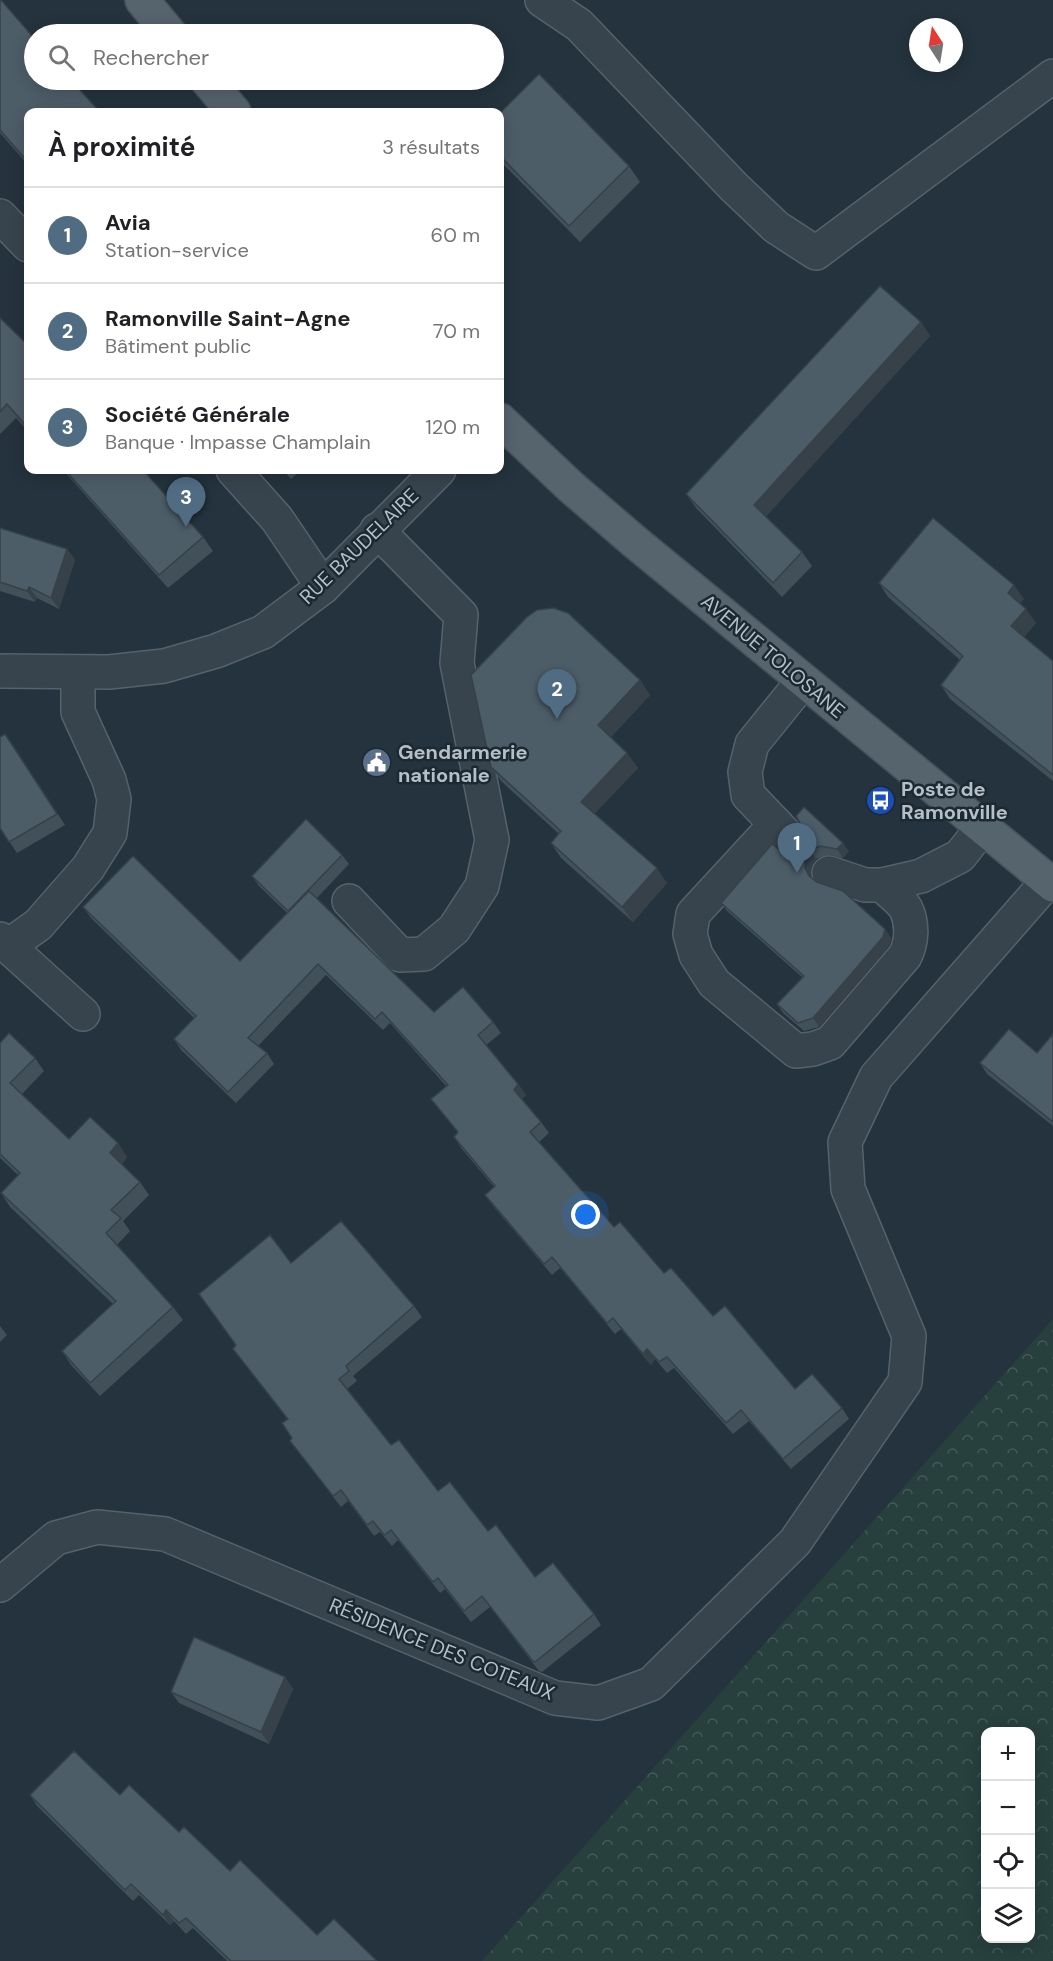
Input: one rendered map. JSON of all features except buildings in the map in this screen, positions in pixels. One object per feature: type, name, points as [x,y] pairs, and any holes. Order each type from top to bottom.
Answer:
[{"type":"main road","points":[[142,0],[162,24]]},
{"type":"main road","points":[[215,90],[231,108]]},
{"type":"main road","name":"AVENUE TOLOSANE","points":[[504,424],[598,512],[1051,883]]},
{"type":"street","points":[[542,0],[579,25],[734,187],[776,227],[816,253],[1053,76]]},
{"type":"street","points":[[0,216],[24,241]]},
{"type":"street","points":[[236,474],[278,519],[323,586]]},
{"type":"street","name":"RUE BAUDELAIRE","points":[[0,671],[109,672],[164,666],[216,651],[263,632],[323,586],[435,474]]},
{"type":"street","points":[[349,901],[400,955],[424,954],[454,929],[482,886],[492,840],[457,663],[461,615],[377,530]]},
{"type":"street","points":[[78,672],[78,712],[109,780],[114,799],[110,833],[88,868],[38,925],[4,943],[83,1014]]},
{"type":"street","points":[[803,681],[752,744],[745,772],[748,795],[783,832],[693,914],[690,934],[696,955],[714,983],[796,1051],[813,1049],[830,1042],[906,956],[911,944],[910,923],[905,908],[882,885]]},
{"type":"street","points":[[829,873],[865,885],[882,885],[921,876],[960,856],[982,828]]},
{"type":"street","name":"RÉSIDENCE DES COTEAUX","points":[[0,1585],[56,1538],[97,1527],[165,1534],[555,1698],[598,1703],[651,1684],[795,1542],[904,1382],[909,1336],[848,1189],[845,1142],[876,1077],[1051,883]]},
{"type":"green space","points":[[1053,1319],[1053,1961],[482,1961]]},
{"type":"place","name":"Société Générale","points":[[186,527]]},
{"type":"place","name":"Ramonville Saint-Agne","points":[[557,719]]},
{"type":"place","name":"Gendarmerie nationale","points":[[377,763]]},
{"type":"place","name":"Poste de Ramonville","points":[[880,800]]},
{"type":"place","name":"Avia","points":[[797,873]]}]
